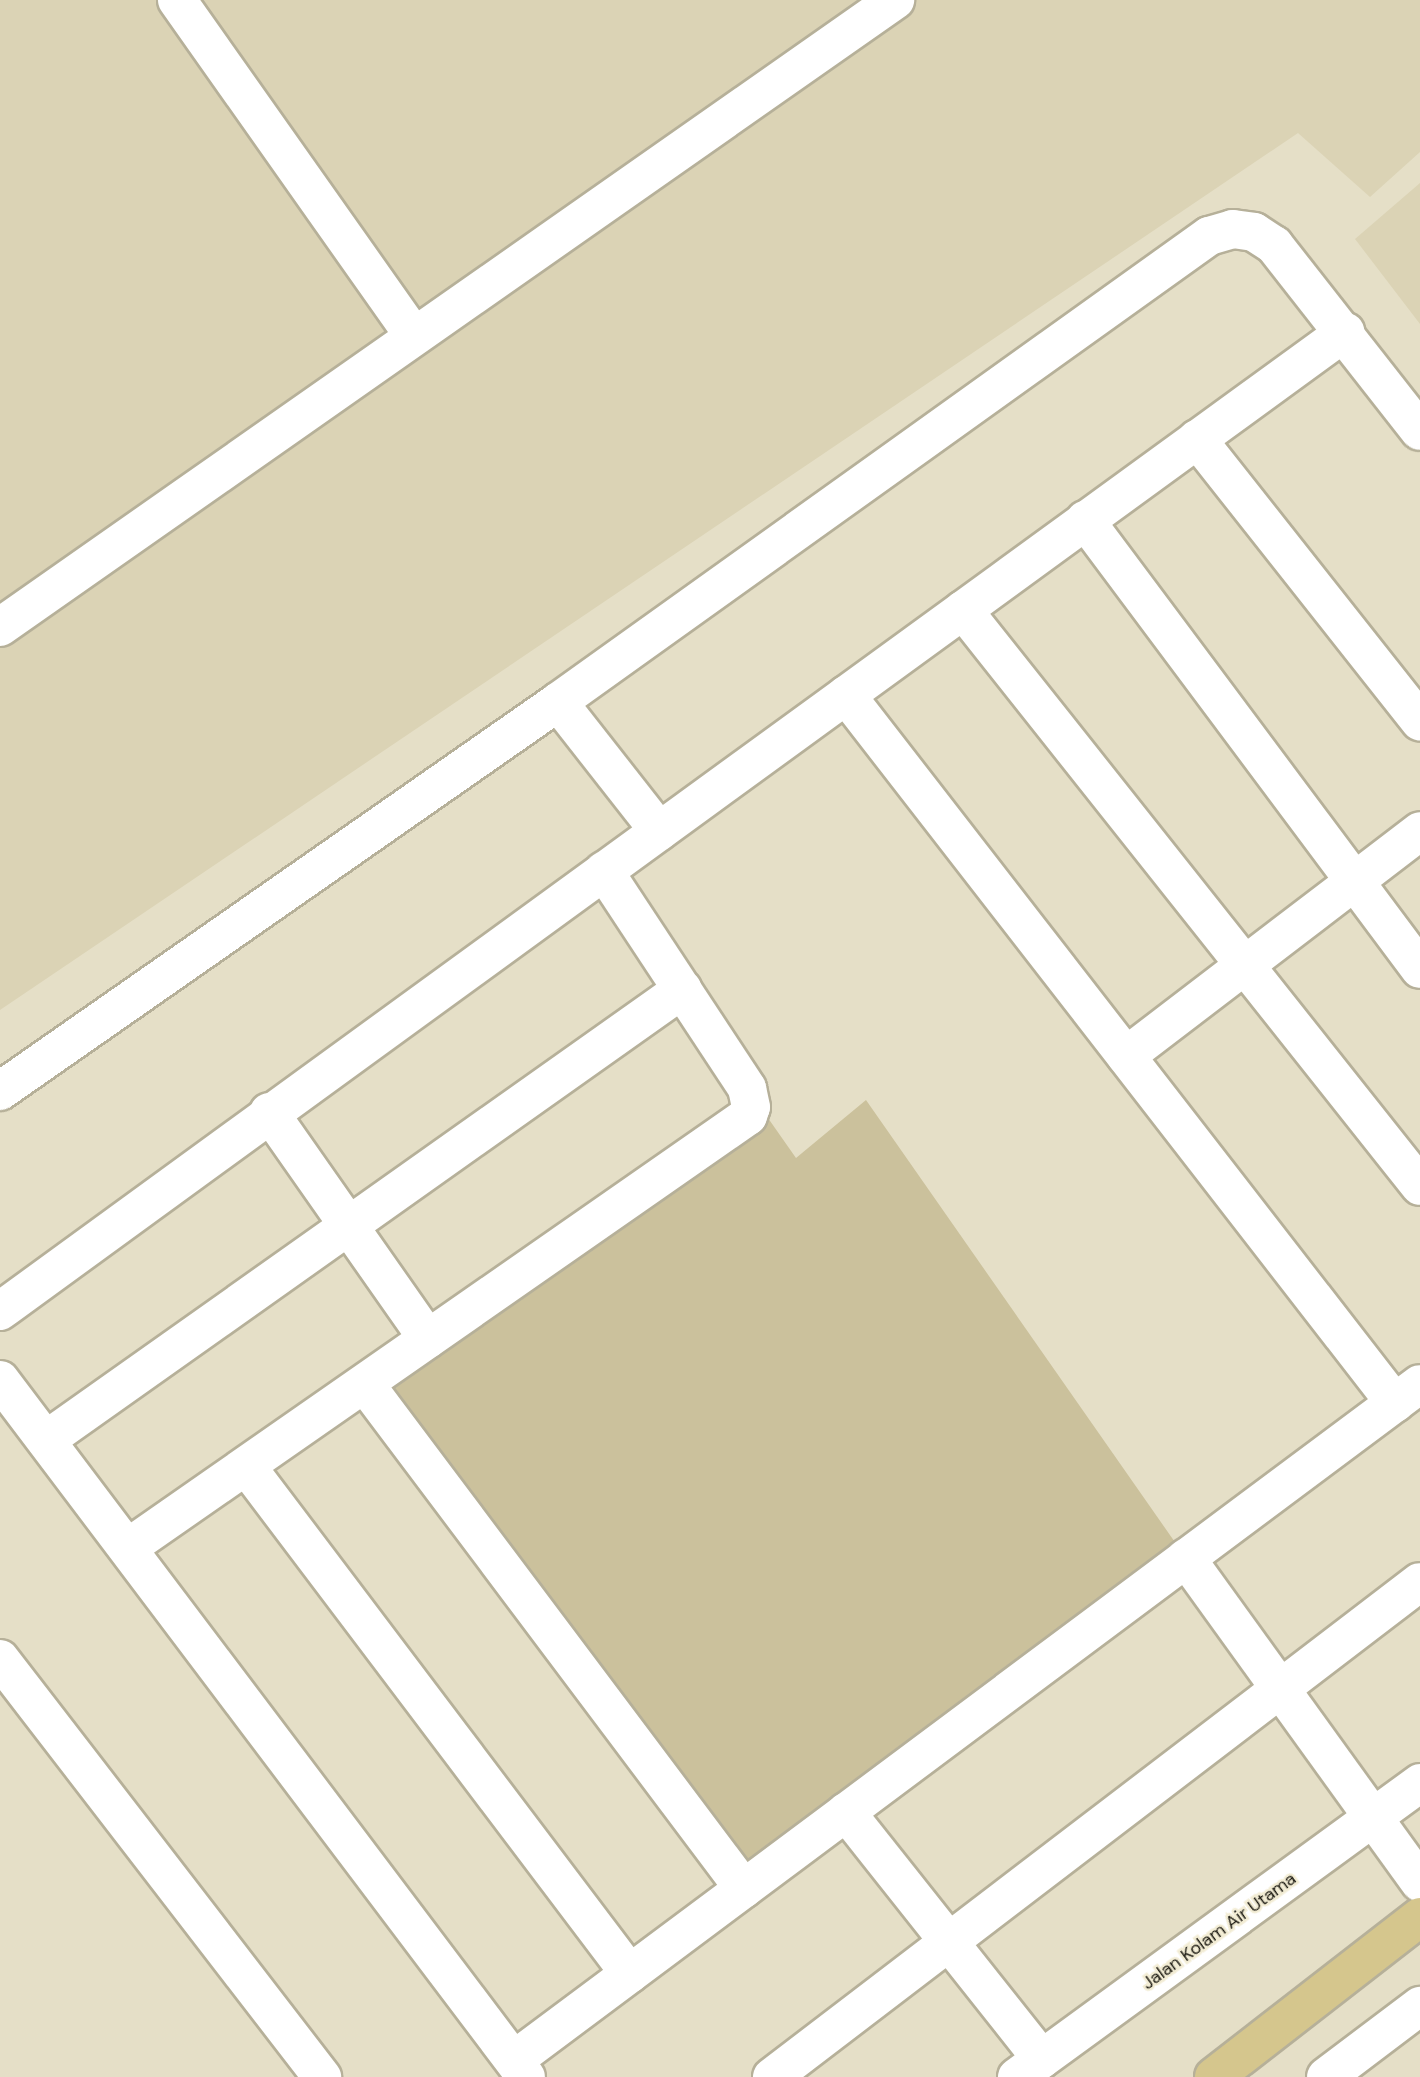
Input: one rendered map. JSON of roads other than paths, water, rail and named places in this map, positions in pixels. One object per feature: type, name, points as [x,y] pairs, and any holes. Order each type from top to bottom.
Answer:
[{"type":"main road","points":[[1214,2077],[1420,1917]]},
{"type":"street","points":[[177,0],[414,336]]},
{"type":"street","points":[[0,626],[895,0]]},
{"type":"street","points":[[0,1091],[558,702],[1209,236],[1233,229],[1254,232],[1273,245],[1345,332],[1420,431]]},
{"type":"street","points":[[0,1311],[269,1112],[604,872],[1345,332]]},
{"type":"street","points":[[1197,439],[1420,721]]},
{"type":"street","points":[[1086,520],[1420,970]]},
{"type":"street","points":[[963,610],[1420,1186]]},
{"type":"street","points":[[0,1380],[129,1547],[520,2068],[630,1973],[1407,1393],[1126,1056],[846,695]]},
{"type":"street","points":[[558,702],[659,831]]},
{"type":"street","points":[[1126,1056],[1420,831]]},
{"type":"street","points":[[129,1547],[748,1116],[751,1107],[747,1088],[604,872]]},
{"type":"street","points":[[46,1440],[352,1227],[682,989]]},
{"type":"street","points":[[269,1112],[428,1339]]},
{"type":"street","points":[[365,1384],[744,1889]]},
{"type":"street","points":[[247,1467],[630,1973]]},
{"type":"street","points":[[1186,1558],[1281,1685],[1420,1883]]},
{"type":"street","points":[[772,2077],[951,1945],[1281,1685],[1420,1582]]},
{"type":"street","points":[[0,1659],[322,2077]]},
{"type":"street","name":"Jalan Kolam Air Utama","points":[[1029,2068],[1420,1783]]},
{"type":"street","points":[[846,1812],[951,1945],[1029,2068]]},
{"type":"street","points":[[1326,2077],[1420,2007]]}]
